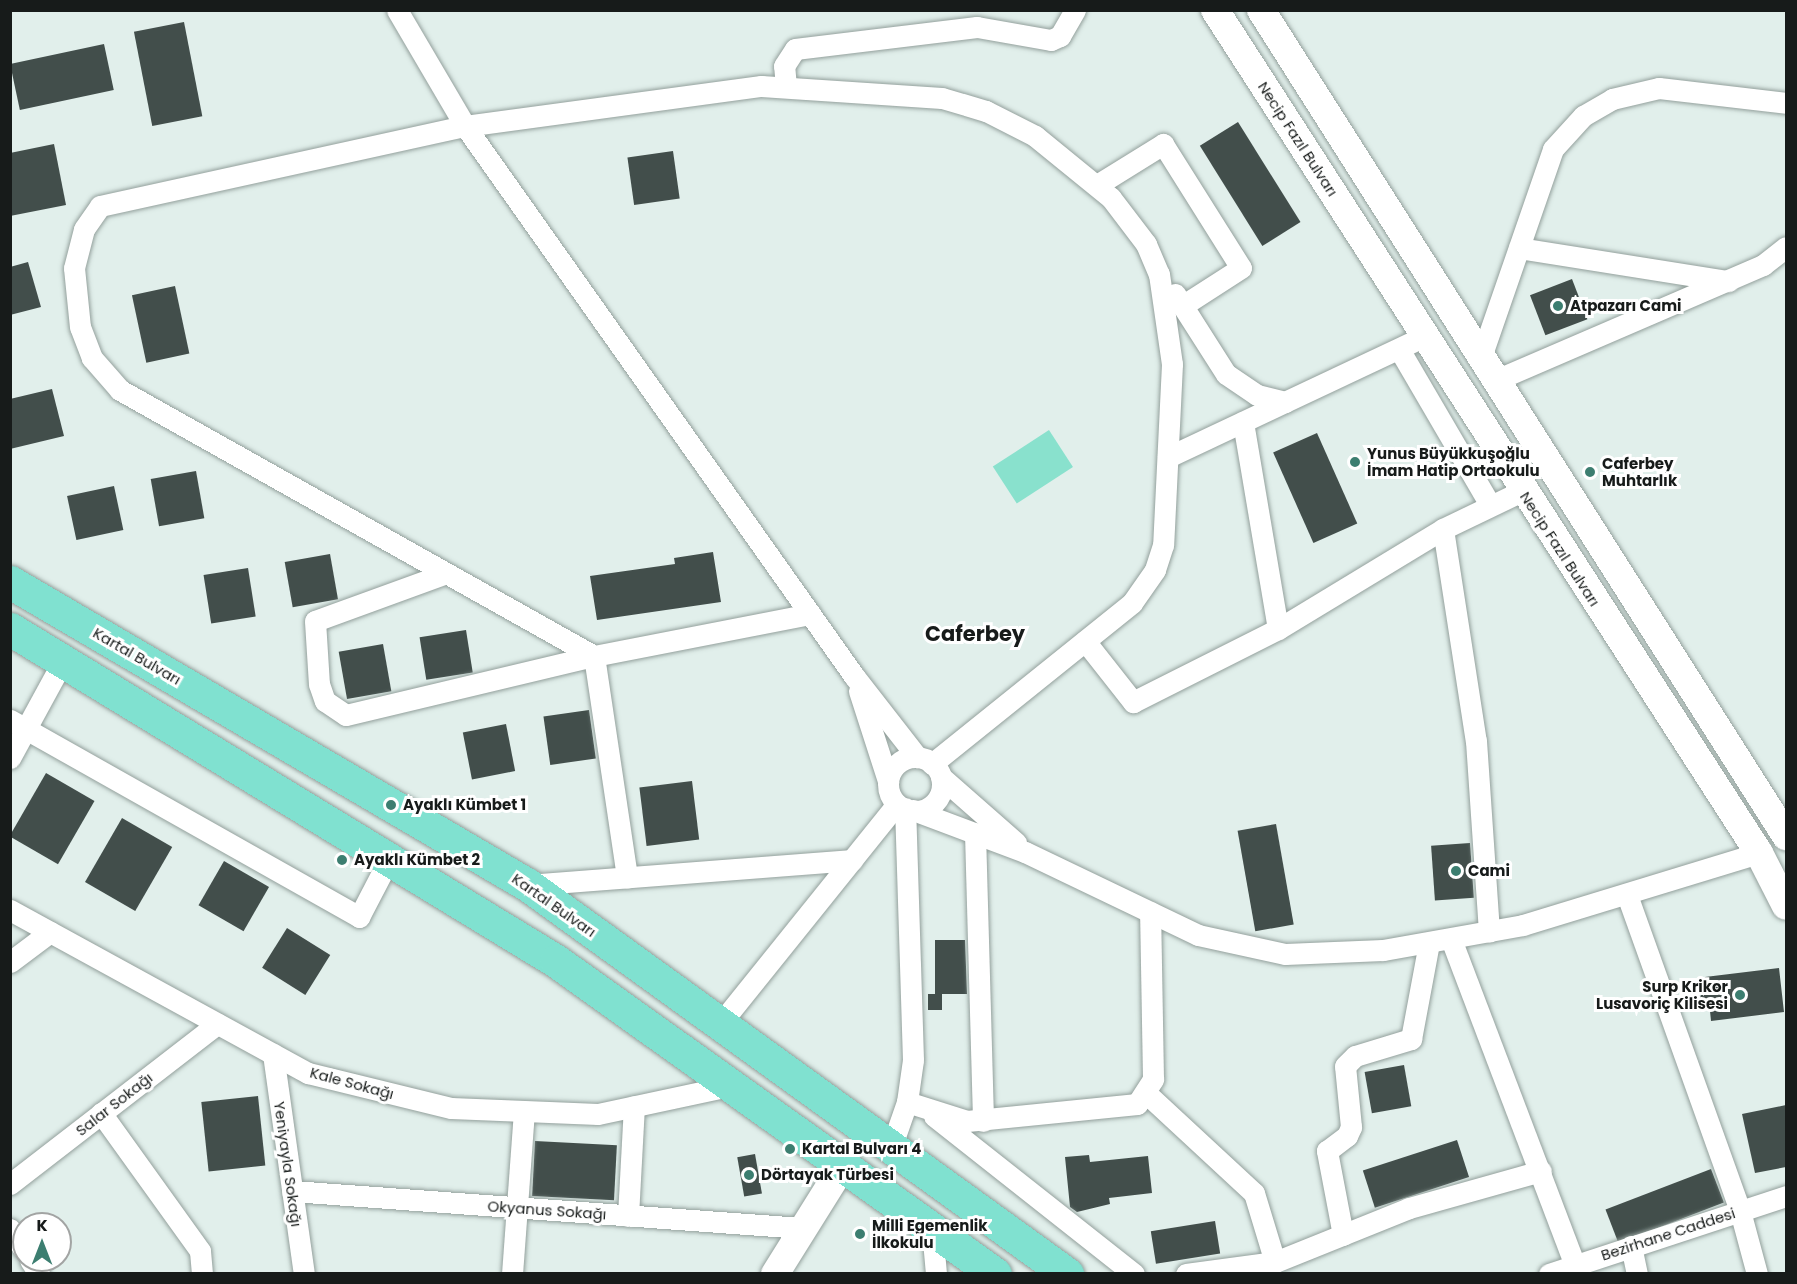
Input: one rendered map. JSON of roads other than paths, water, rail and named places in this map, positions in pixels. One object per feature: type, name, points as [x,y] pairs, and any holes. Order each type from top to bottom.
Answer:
[{"type":"main road","name":"Kartal Bulvarı","points":[[10,582],[528,885],[1067,1274]]},
{"type":"main road","points":[[10,629],[64,659],[388,861],[556,961],[995,1274]]},
{"type":"street","points":[[397,10],[465,126],[854,676],[930,766],[1025,852]]},
{"type":"street","points":[[786,87],[784,66],[795,49],[976,27],[1051,40],[1060,36],[1075,10]]},
{"type":"street","name":"Necip Fazıl Bulvarı","points":[[1215,10],[1522,491],[1759,853],[1786,906]]},
{"type":"street","points":[[1261,10],[1786,836]]},
{"type":"street","points":[[594,656],[444,574],[120,390],[89,350],[80,327],[74,268],[81,235],[100,206],[465,126],[699,92],[786,87],[919,94],[964,104],[1035,136],[1097,185],[1136,228],[1160,274],[1226,374],[1257,395],[1285,402]]},
{"type":"street","points":[[1489,369],[1519,248],[1553,149],[1597,107],[1628,93],[1659,88],[1786,103]]},
{"type":"street","points":[[1097,185],[1162,144],[1241,268],[1182,306]]},
{"type":"street","points":[[1489,369],[1728,281],[1763,265],[1786,247]]},
{"type":"street","points":[[1519,248],[1728,281]]},
{"type":"street","points":[[888,781],[895,766],[930,766],[1132,603],[1155,570],[1165,531],[1171,345],[1160,274]]},
{"type":"street","points":[[1168,457],[1425,336]]},
{"type":"street","points":[[1399,348],[1490,505]]},
{"type":"street","points":[[1243,422],[1278,629]]},
{"type":"street","points":[[1085,641],[1134,702],[1278,629],[1443,529],[1522,491]]},
{"type":"street","points":[[1443,529],[1476,741],[1489,932]]},
{"type":"street","points":[[444,574],[315,621],[319,684],[331,707],[345,715],[594,656],[810,614]]},
{"type":"street","points":[[594,656],[627,878]]},
{"type":"street","points":[[10,758],[19,724],[64,659]]},
{"type":"street","points":[[854,676],[888,781],[905,807],[917,1106],[891,1148]]},
{"type":"street","points":[[19,724],[359,917],[388,861]]},
{"type":"street","points":[[720,1024],[852,860],[905,807],[935,801],[930,766]]},
{"type":"street","points":[[905,807],[1025,852],[1150,912],[1223,943],[1285,954],[1350,953],[1429,943],[1489,932],[1627,895],[1759,853]]},
{"type":"street","points":[[975,833],[983,1120]]},
{"type":"street","points":[[528,885],[852,860]]},
{"type":"street","points":[[1627,895],[1740,1211],[1757,1274]]},
{"type":"street","name":"Kale Sokağı","points":[[10,910],[309,1073],[451,1108],[598,1114],[729,1086]]},
{"type":"street","points":[[917,1106],[983,1120],[1131,1107],[1147,1094],[1153,1071],[1150,912]]},
{"type":"street","points":[[10,962],[50,932]]},
{"type":"street","points":[[1451,939],[1578,1268]]},
{"type":"street","points":[[1343,1235],[1327,1151],[1343,1140],[1351,1126],[1345,1066],[1355,1056],[1411,1039],[1429,943]]},
{"type":"street","name":"Salar Sokağı","points":[[10,1184],[217,1024]]},
{"type":"street","name":"Yeniyayla Sokağı","points":[[273,1053],[304,1274]]},
{"type":"street","points":[[1147,1094],[1254,1193],[1275,1262]]},
{"type":"street","points":[[628,1216],[634,1106]]},
{"type":"street","points":[[917,1106],[1134,1274]]},
{"type":"street","points":[[512,1274],[524,1111]]},
{"type":"street","points":[[101,1113],[200,1251],[202,1274]]},
{"type":"street","points":[[775,1274],[843,1165]]},
{"type":"street","points":[[1186,1274],[1275,1262],[1409,1208],[1541,1171]]},
{"type":"street","name":"Okyanus Sokağı","points":[[292,1191],[802,1228]]},
{"type":"street","name":"Bezirhane Caddesi","points":[[1549,1274],[1578,1268],[1631,1246],[1786,1196]]},
{"type":"street","points":[[932,1229],[936,1274]]},
{"type":"street","points":[[1631,1246],[1637,1274]]},
{"type":"place","name":"Atpazarı Cami","points":[[1558,306]]},
{"type":"place","name":"Yunus Büyükkuşoğlu İmam Hatip Ortaokulu","points":[[1355,462]]},
{"type":"place","name":"Caferbey Muhtarlık","points":[[1590,472]]},
{"type":"place","name":"Ayaklı Kümbet 1","points":[[391,805]]},
{"type":"place","name":"Ayaklı Kümbet 2","points":[[342,860]]},
{"type":"place","name":"Cami","points":[[1456,871]]},
{"type":"place","name":"Surp Krikor Lusavoriç Kilisesi","points":[[1740,995]]},
{"type":"place","name":"Kartal Bulvarı 4","points":[[790,1149]]},
{"type":"place","name":"Dörtayak Türbesi","points":[[749,1175]]},
{"type":"place","name":"Milli Egemenlik İlkokulu","points":[[860,1234]]},
{"type":"district","name":"Caferbey","points":[[975,634]]}]
